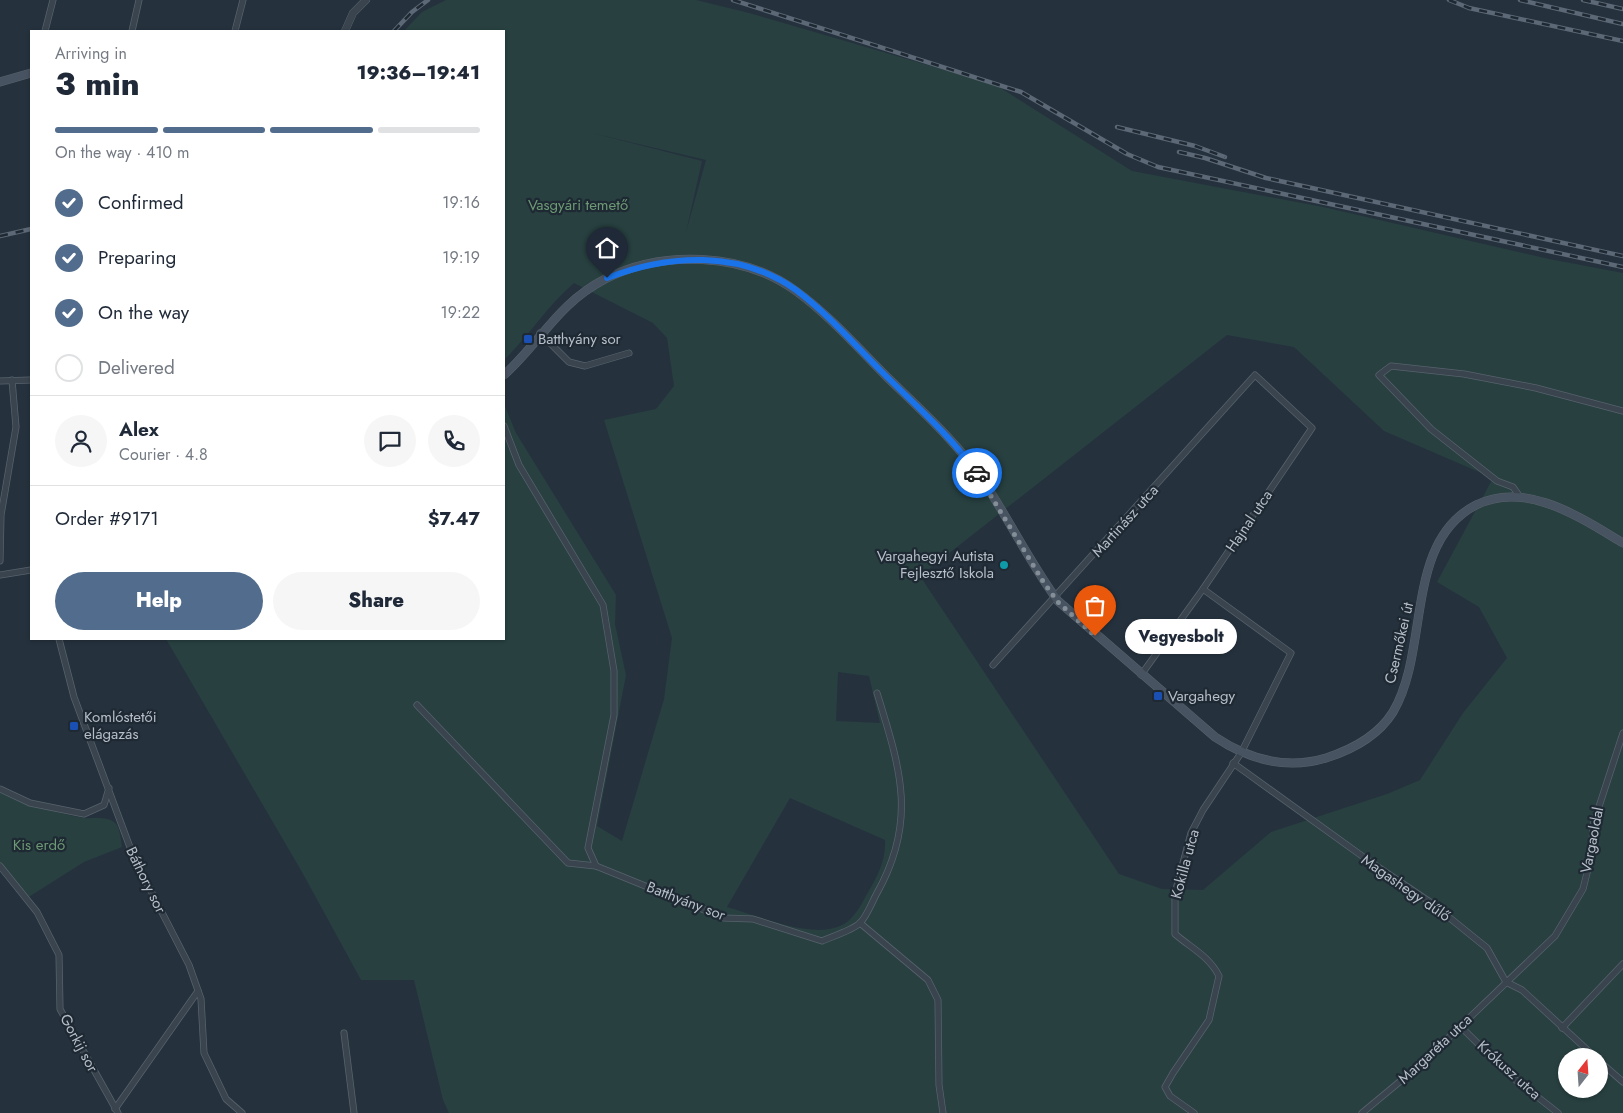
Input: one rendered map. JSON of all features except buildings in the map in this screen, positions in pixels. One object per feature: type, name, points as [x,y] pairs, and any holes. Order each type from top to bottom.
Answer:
[{"type":"main road","points":[[0,82],[30,73]]},
{"type":"main road","name":"Csermőkei út","points":[[505,374],[559,312],[588,288],[607,278],[638,267],[671,260],[707,260],[737,265],[770,276],[796,290],[819,310],[962,453],[984,483],[1054,596],[1141,675],[1215,737],[1241,753],[1276,762],[1303,763],[1316,761],[1349,750],[1378,729],[1393,712],[1409,672],[1430,562],[1449,525],[1464,512],[1483,502],[1500,497],[1520,496],[1548,504],[1623,543]]},
{"type":"street","points":[[45,30],[53,0]]},
{"type":"street","points":[[132,30],[139,0]]},
{"type":"street","points":[[235,30],[243,0]]},
{"type":"street","points":[[344,30],[353,13],[365,0]]},
{"type":"street","points":[[540,333],[569,362],[585,366],[629,353]]},
{"type":"street","points":[[1520,496],[1513,487],[1497,480],[1431,429],[1379,375],[1391,366],[1464,374],[1536,388],[1623,411]]},
{"type":"street","name":"Hajnal utca","points":[[1141,675],[1203,590],[1312,428],[1255,375]]},
{"type":"street","name":"Martinász utca","points":[[993,665],[1054,596],[1102,547],[1255,375]]},
{"type":"street","points":[[0,561],[1,515],[16,427],[12,380]]},
{"type":"street","points":[[0,381],[30,380]]},
{"type":"street","points":[[505,429],[519,465],[603,605],[614,671],[614,715],[588,848],[596,866]]},
{"type":"street","points":[[0,575],[30,570]]},
{"type":"street","name":"Kokilla utca","points":[[1194,1113],[1170,1096],[1166,1087],[1173,1073],[1209,1020],[1219,976],[1206,957],[1192,949],[1175,934],[1175,893],[1191,833],[1241,753],[1291,652],[1203,590]]},
{"type":"street","name":"Báthory sor","points":[[59,640],[74,697],[134,858],[190,965],[198,991],[204,1054],[226,1099],[242,1113]]},
{"type":"street","points":[[877,694],[896,755],[902,799],[899,838],[891,868],[860,924],[928,980],[938,1000],[939,1085],[942,1113]]},
{"type":"street","name":"Batthyány sor","points":[[417,705],[568,863],[596,866],[724,918],[753,918],[822,941],[860,924]]},
{"type":"street","name":"Vargaoldal","points":[[1506,982],[1555,936],[1583,889],[1591,857],[1593,825],[1623,733]]},
{"type":"street","name":"Magashegy dűlő","points":[[1233,764],[1368,861],[1430,902],[1488,948],[1506,982]]},
{"type":"street","points":[[0,789],[30,803],[84,814],[104,805],[109,788]]},
{"type":"street","name":"Gorkij sor","points":[[0,866],[37,912],[60,955],[60,1009],[117,1111]]},
{"type":"street","points":[[1562,1028],[1623,964]]},
{"type":"street","points":[[1506,982],[1522,990],[1585,1048]]},
{"type":"street","name":"Margaréta utca","points":[[1362,1113],[1421,1064],[1506,982]]},
{"type":"street","points":[[117,1111],[198,991]]},
{"type":"street","name":"Krókusz utca","points":[[1460,1026],[1512,1076],[1558,1113]]},
{"type":"street","points":[[344,1033],[354,1113]]},
{"type":"street","points":[[1608,1069],[1623,1082]]},
{"type":"green space","name":"Vasgyári temető","points":[[446,0],[696,0],[749,13],[996,85],[1132,171],[1323,207],[1549,259],[1623,273],[1623,1113],[449,1113],[443,1100],[414,980],[361,980],[302,872],[167,640],[505,640],[505,406],[516,433],[616,595],[615,624],[626,675],[597,826],[622,841],[664,699],[672,638],[604,420],[656,409],[674,386],[667,338],[653,323],[574,283],[555,301],[505,359],[505,30],[405,30],[422,12]],"holes":[[[592,133],[706,160],[686,232],[702,161]],[[1227,335],[1294,347],[1384,431],[1493,478],[1437,582],[1479,607],[1507,658],[1463,713],[1420,780],[1387,794],[1271,832],[1203,890],[1162,889],[1119,874],[920,576]],[[838,672],[869,676],[880,723],[836,721]],[[790,798],[885,840],[884,855],[874,881],[856,912],[845,924],[828,929],[799,928],[727,907]]]},
{"type":"green space","name":"Kis erdő","points":[[0,789],[62,813],[84,818],[110,820],[118,827],[122,847],[84,862],[27,898],[0,866]]},
{"type":"railway","points":[[395,30],[412,12],[428,0]]},
{"type":"railway","points":[[733,0],[1021,92],[1127,154],[1158,167],[1623,267]]},
{"type":"railway","points":[[1449,0],[1469,8],[1623,41]]},
{"type":"railway","points":[[1520,0],[1623,24]]},
{"type":"railway","points":[[1583,0],[1623,9]]},
{"type":"railway","points":[[1117,127],[1195,146],[1225,157]]},
{"type":"railway","points":[[1179,152],[1205,158],[1266,178],[1623,256]]},
{"type":"railway","points":[[0,236],[30,229]]},
{"type":"way so far","points":[[977,473],[1044,583],[1058,602],[1095,636]]},
{"type":"place","name":"Batthyány sor","points":[[528,339]]},
{"type":"place","name":"Vargahegyi Autista Fejlesztő Iskola","points":[[1004,565]]},
{"type":"place","name":"Vegyesbolt","points":[[1095,636]]},
{"type":"place","name":"Vargahegy","points":[[1158,696]]},
{"type":"place","name":"Komlóstetői elágazás","points":[[74,726]]},
{"type":"route","points":[[607,278],[654,263],[671,260],[707,260],[744,267],[784,283],[796,290],[831,321],[945,434],[977,473]]}]
